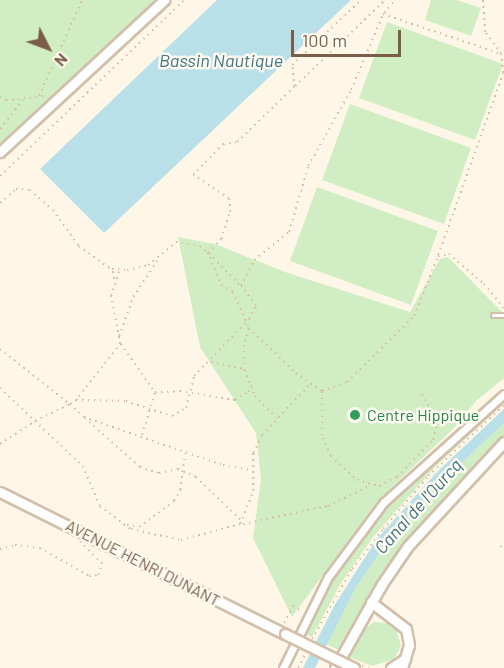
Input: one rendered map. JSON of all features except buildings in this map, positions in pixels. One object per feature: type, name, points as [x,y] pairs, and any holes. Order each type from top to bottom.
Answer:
[{"type":"street","points":[[0,152],[164,0]]},
{"type":"street","points":[[283,668],[308,614],[339,560],[384,502],[504,394]]},
{"type":"street","points":[[335,668],[371,602],[408,546],[504,442]]},
{"type":"street","name":"AVENUE HENRI DUNANT","points":[[0,492],[284,630],[354,668]]},
{"type":"street","points":[[371,602],[403,624],[409,645],[403,663],[392,668]]},
{"type":"lane","points":[[493,315],[504,315]]},
{"type":"path","points":[[39,96],[82,0]]},
{"type":"path","points":[[0,176],[184,0]]},
{"type":"path","points":[[294,87],[292,65],[362,0]]},
{"type":"path","points":[[208,253],[221,239],[230,212],[229,200],[193,175],[223,144],[237,142],[385,0]]},
{"type":"path","points":[[241,286],[254,260],[290,232],[308,166],[351,90],[383,14],[395,0]]},
{"type":"path","points":[[322,391],[347,382],[414,316],[500,91],[503,73],[501,54],[485,32],[483,0]]},
{"type":"path","points":[[383,14],[501,54]]},
{"type":"path","points":[[0,96],[23,99],[45,95],[53,103]]},
{"type":"path","points":[[0,129],[23,99]]},
{"type":"path","points":[[0,198],[16,189],[30,190],[53,210],[79,246],[112,269],[119,271],[158,260]]},
{"type":"path","points":[[0,203],[4,197]]},
{"type":"path","points":[[76,400],[126,400],[172,416],[180,414],[186,408],[194,376],[210,362],[256,306],[241,286],[208,253],[182,241],[168,247],[133,297],[119,336]]},
{"type":"path","points":[[208,253],[215,275],[232,292],[249,328],[322,391]]},
{"type":"path","points":[[438,256],[449,254],[484,284],[504,308]]},
{"type":"path","points":[[112,269],[114,279],[111,308],[120,344],[155,392],[152,409],[142,436]]},
{"type":"path","points":[[114,279],[119,271]]},
{"type":"path","points":[[249,328],[244,345],[245,370],[255,396],[278,419]]},
{"type":"path","points":[[0,444],[35,421],[76,400],[120,344]]},
{"type":"path","points":[[0,349],[70,404],[140,467],[159,474],[183,471],[196,477],[241,523]]},
{"type":"path","points":[[210,362],[226,362],[245,370]]},
{"type":"path","points":[[241,523],[253,491],[251,470],[258,444],[310,383]]},
{"type":"path","points":[[155,392],[188,393],[235,400],[248,392],[251,385]]},
{"type":"path","points":[[0,388],[83,466],[100,506],[125,525],[171,541],[241,523],[328,506],[370,485]]},
{"type":"path","points":[[322,391],[323,438],[331,456],[357,480],[380,486],[397,477],[433,440],[438,422],[421,393]]},
{"type":"path","points":[[298,668],[334,599],[382,529],[428,476],[504,405]]},
{"type":"path","points":[[84,417],[185,452],[251,470]]},
{"type":"path","points":[[125,525],[139,527],[174,501],[183,471],[185,452]]},
{"type":"path","points":[[0,549],[15,545],[40,548],[89,576],[98,575],[102,564],[80,544],[82,533]]},
{"type":"path","points":[[500,547],[504,544]]},
{"type":"path","points":[[284,630],[293,606],[308,614]]},
{"type":"green space","points":[[0,0],[157,0],[0,146]]},
{"type":"green space","points":[[431,0],[457,0],[481,8],[471,36],[425,20]]},
{"type":"green space","points":[[387,22],[503,64],[475,140],[359,98]]},
{"type":"green space","points":[[350,104],[471,148],[444,224],[322,180]]},
{"type":"green space","points":[[317,187],[438,231],[411,305],[290,261]]},
{"type":"green space","name":"Centre Hippique","points":[[178,237],[215,244],[285,272],[410,312],[440,259],[448,257],[504,314],[504,378],[477,400],[452,430],[378,500],[292,617],[253,538],[261,479],[256,433],[200,347]]},
{"type":"green space","points":[[504,396],[504,403],[435,467],[373,537],[341,583],[312,637],[301,632],[321,592],[354,544],[392,499]]},
{"type":"green space","points":[[504,423],[504,436],[457,484],[388,565],[339,650],[326,644],[356,587],[383,548],[447,477]]},
{"type":"green space","points":[[374,622],[387,623],[396,629],[401,646],[394,659],[372,666],[349,657],[362,631]]},
{"type":"water","name":"Bassin Nautique","points":[[217,0],[351,0],[104,233],[40,169]]},
{"type":"water","name":"Canal de l'Ourcq","points":[[504,409],[504,423],[447,477],[383,548],[356,587],[315,668],[303,668],[334,606],[376,540],[438,471]]},
{"type":"place","name":"Centre Hippique","points":[[355,415]]}]
